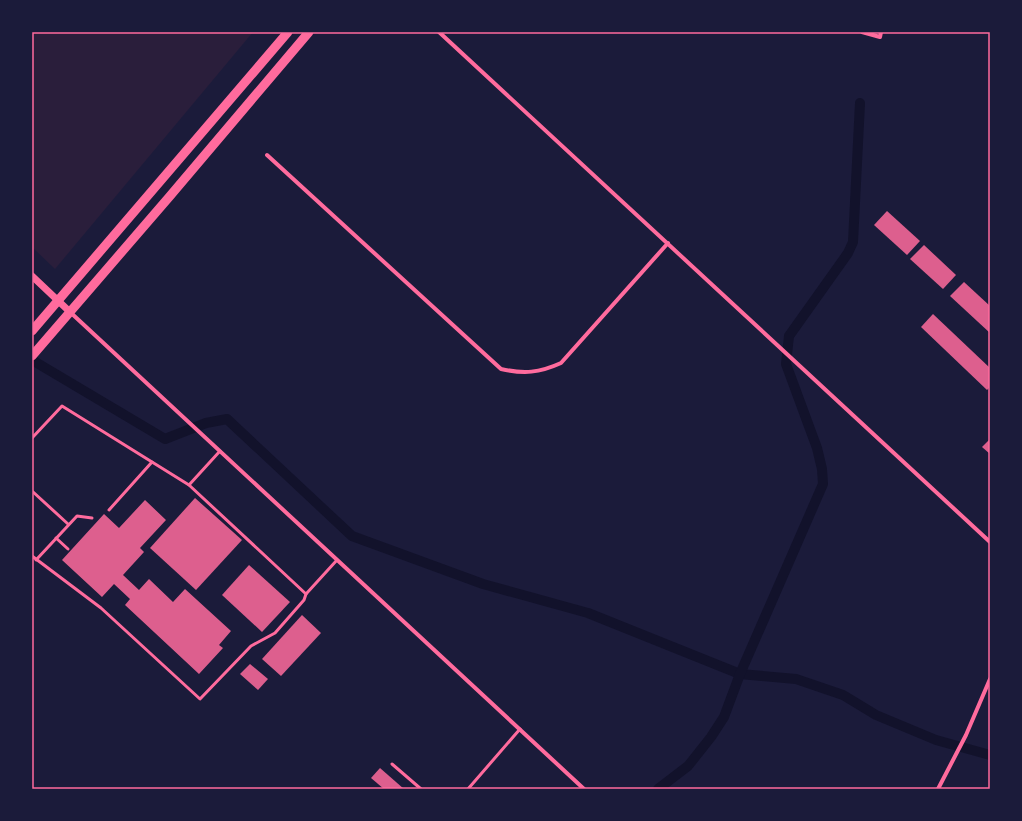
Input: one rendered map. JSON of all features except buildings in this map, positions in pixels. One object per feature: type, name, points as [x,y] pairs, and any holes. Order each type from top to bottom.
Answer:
[{"type":"main road","points":[[32,331],[288,32]]},
{"type":"main road","points":[[32,356],[309,32]]},
{"type":"street","points":[[438,32],[990,542]]},
{"type":"street","points":[[862,32],[880,37],[881,32]]},
{"type":"street","points":[[267,155],[501,369],[519,373],[546,370],[561,363],[668,243]]},
{"type":"street","points":[[32,276],[584,789]]},
{"type":"street","points":[[938,789],[966,735],[990,679]]},
{"type":"lane","points":[[32,438],[62,406],[188,485],[306,594]]},
{"type":"lane","points":[[188,485],[220,451]]},
{"type":"lane","points":[[109,510],[152,462]]},
{"type":"lane","points":[[32,491],[68,524]]},
{"type":"lane","points":[[36,560],[77,516],[92,518]]},
{"type":"lane","points":[[56,538],[68,549]]},
{"type":"lane","points":[[32,556],[101,608],[200,699],[251,646],[274,633],[304,600],[306,594],[337,560]]},
{"type":"lane","points":[[468,789],[520,729]]},
{"type":"lane","points":[[392,764],[421,789]]},
{"type":"shaded area","points":[[32,32],[253,32],[55,269],[32,247]]},
{"type":"waterway","points":[[658,789],[688,766],[711,737],[724,717],[740,674],[823,484],[822,469],[817,448],[786,364],[789,336],[848,253],[853,242],[860,103]]},
{"type":"waterway","points":[[32,360],[165,439],[206,423],[227,419],[352,536],[483,584],[588,613],[740,674],[796,679],[843,695],[876,715],[936,740],[990,755]]}]
